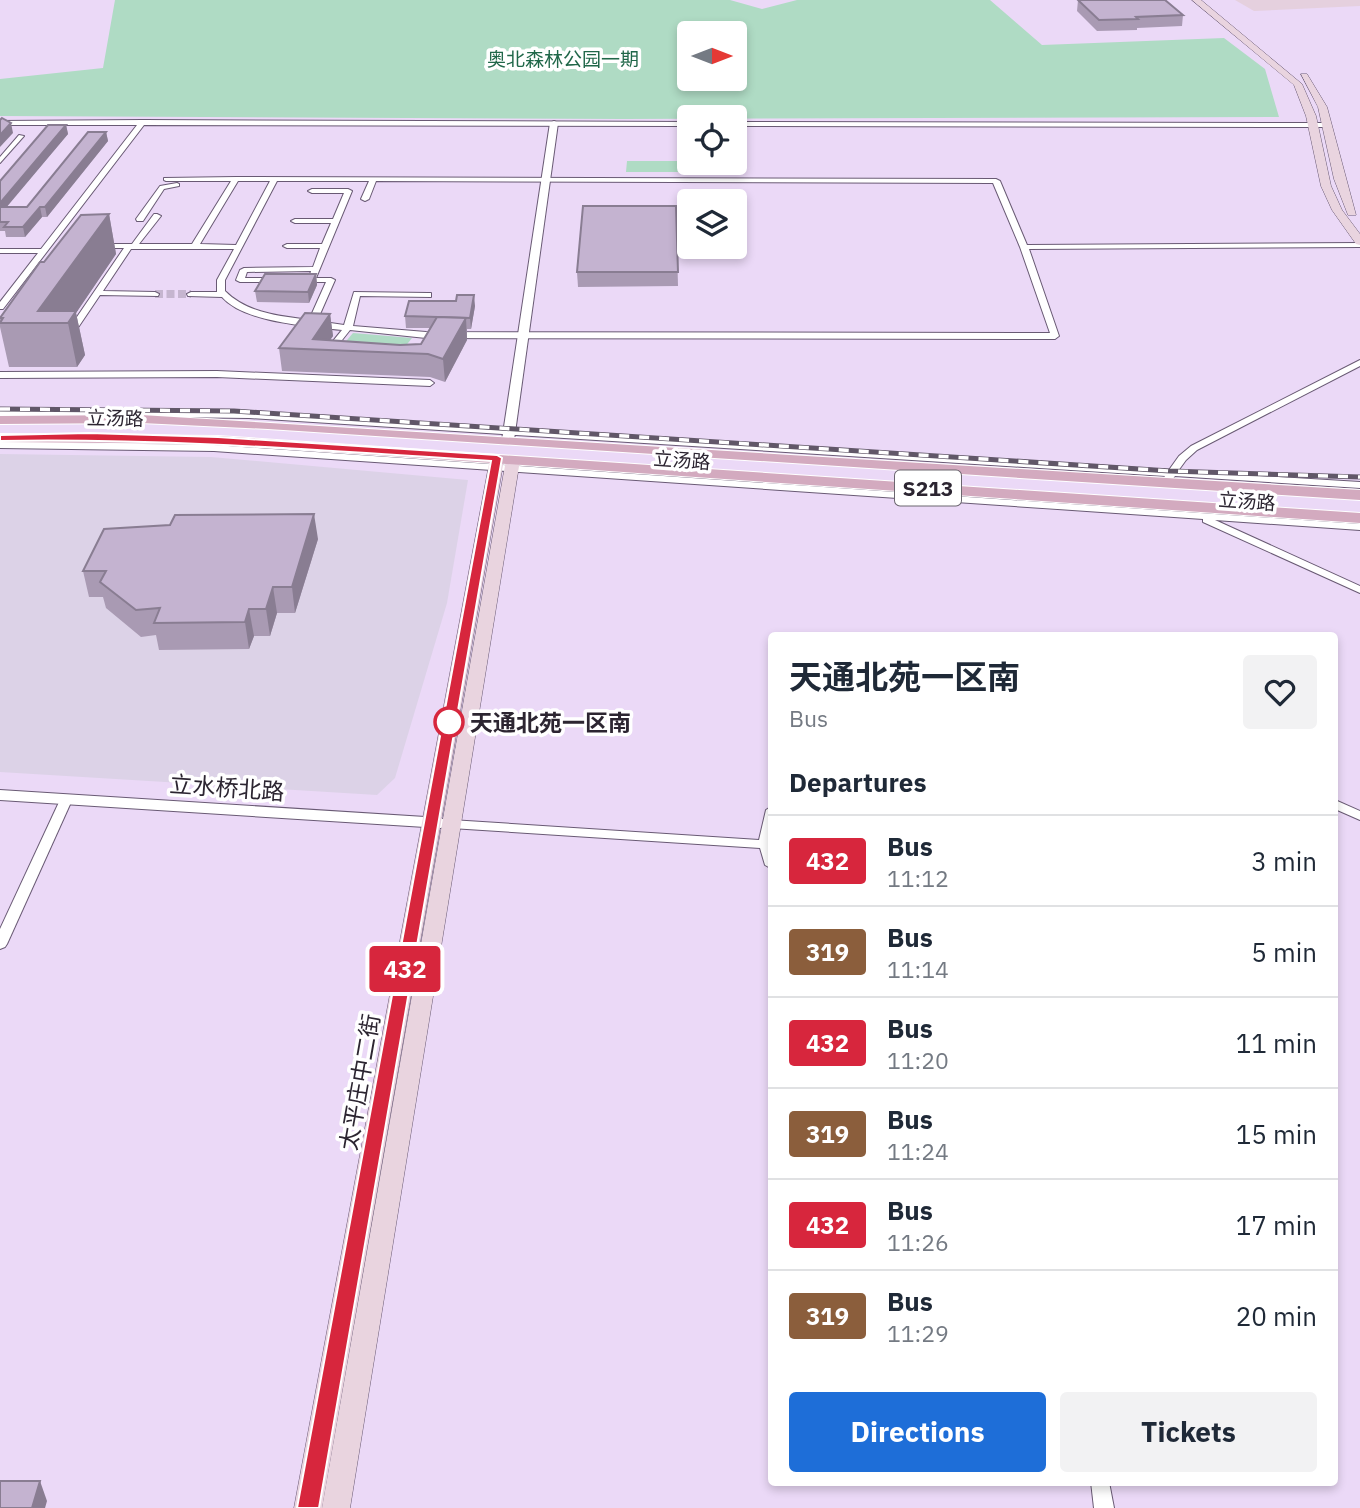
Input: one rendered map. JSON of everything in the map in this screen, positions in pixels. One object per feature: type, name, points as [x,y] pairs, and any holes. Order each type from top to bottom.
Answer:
[{"type":"main road","points":[[1196,0],[1292,78],[1306,99],[1326,186],[1337,210],[1360,243]]},
{"type":"main road","points":[[1207,0],[1305,78],[1320,99],[1339,187],[1360,224]]},
{"type":"main road","name":"立汤路","points":[[0,420],[204,421],[506,454],[1358,525]]},
{"type":"main road","name":"立汤路","points":[[0,438],[89,436],[218,440],[506,454],[1168,479],[1360,495]]},
{"type":"main road","name":"太平庄中二街","points":[[308,1508],[441,823],[506,454]]},
{"type":"main road","name":"太平庄中二街","points":[[336,1508],[441,823]]},
{"type":"street","points":[[0,307],[143,122]]},
{"type":"street","points":[[0,123],[677,124]]},
{"type":"street","points":[[506,454],[554,123]]},
{"type":"street","points":[[747,124],[1326,125]]},
{"type":"street","points":[[0,161],[21,136]]},
{"type":"street","points":[[166,179],[181,179],[236,179],[275,179],[373,179],[996,181],[1024,247],[1055,336],[523,337],[419,334],[348,327],[260,313],[233,304],[224,295],[221,279],[275,179]]},
{"type":"street","points":[[140,219],[162,187],[176,186],[181,179]]},
{"type":"street","points":[[195,246],[236,179]]},
{"type":"street","points":[[365,199],[373,179]]},
{"type":"street","points":[[311,279],[348,191],[312,191]]},
{"type":"street","points":[[59,350],[131,246],[157,216]]},
{"type":"street","points":[[295,221],[335,221]]},
{"type":"street","points":[[1024,247],[1360,243]]},
{"type":"street","points":[[0,251],[61,246]]},
{"type":"street","points":[[88,246],[238,247]]},
{"type":"street","points":[[286,246],[325,246]]},
{"type":"street","points":[[313,321],[331,280],[240,280],[244,270],[314,270]]},
{"type":"street","points":[[98,293],[155,294]]},
{"type":"street","points":[[191,294],[224,295]]},
{"type":"street","points":[[338,358],[324,357],[348,327],[355,303],[431,298]]},
{"type":"street","points":[[414,344],[419,334]]},
{"type":"street","points":[[1168,479],[1182,458],[1194,448],[1360,363]]},
{"type":"street","points":[[0,375],[217,374],[430,383]]},
{"type":"street","name":"立汤路","points":[[0,412],[197,413],[506,454],[1200,517],[1358,525]]},
{"type":"street","name":"立汤路","points":[[0,445],[506,454]]},
{"type":"street","name":"立汤路","points":[[1168,479],[1360,485]]},
{"type":"street","points":[[1200,517],[1360,590]]},
{"type":"street","name":"立水桥北路","points":[[0,795],[441,823]]},
{"type":"street","points":[[0,944],[66,800]]},
{"type":"street","points":[[1338,805],[1360,816]]},
{"type":"street","points":[[441,823],[765,844]]},
{"type":"street","points":[[768,829],[765,844],[768,853]]},
{"type":"street","points":[[1101,1486],[1104,1508]]},
{"type":"shaded area","points":[[1235,0],[1360,0],[1360,6],[1254,11]]},
{"type":"shaded area","points":[[0,454],[211,457],[468,480],[447,603],[395,778],[377,795],[0,772]]},
{"type":"green space","name":"奥北森林公园一期","points":[[115,0],[730,0],[762,9],[797,0],[990,0],[1042,45],[1224,38],[1265,69],[1279,117],[747,119],[747,105],[677,105],[677,119],[0,116],[0,79],[103,68]]},
{"type":"green space","points":[[627,161],[677,161],[677,172],[626,172]]},
{"type":"green space","points":[[353,333],[412,338],[396,358],[336,353]]},
{"type":"building","points":[[1078,0],[1165,0],[1183,15],[1099,20]]},
{"type":"building","points":[[2,118],[11,123],[0,135],[0,120]]},
{"type":"building","points":[[48,125],[66,125],[0,203],[0,181]]},
{"type":"building","points":[[88,132],[106,132],[45,207],[40,207],[23,227],[4,227],[8,222],[0,222],[0,207],[27,207]]},
{"type":"building","points":[[583,206],[676,206],[678,272],[577,272]]},
{"type":"building","points":[[109,214],[38,311],[76,311],[68,323],[0,323],[3,318],[0,318],[40,262],[44,262],[81,215]]},
{"type":"building","points":[[265,274],[316,274],[308,292],[255,291]]},
{"type":"building","points":[[457,295],[474,295],[470,318],[405,316],[409,301],[456,301]]},
{"type":"building","points":[[305,313],[330,314],[313,339],[400,345],[421,344],[437,317],[466,318],[443,359],[428,354],[279,348]]},
{"type":"building","points":[[314,514],[292,587],[273,587],[266,609],[249,609],[245,622],[154,623],[160,608],[136,610],[100,582],[106,571],[83,571],[104,529],[170,525],[175,515]]},
{"type":"building","points":[[0,1481],[40,1481],[32,1508],[0,1508]]},
{"type":"tunnel","points":[[155,294],[191,294]]},
{"type":"railway","points":[[0,409],[234,411],[1170,471],[1360,477]]},
{"type":"bus line","name":"432","points":[[0,438],[89,436],[218,440],[497,458],[308,1508]]},
{"type":"place","name":"天通北苑一区南","points":[[449,722]]}]
